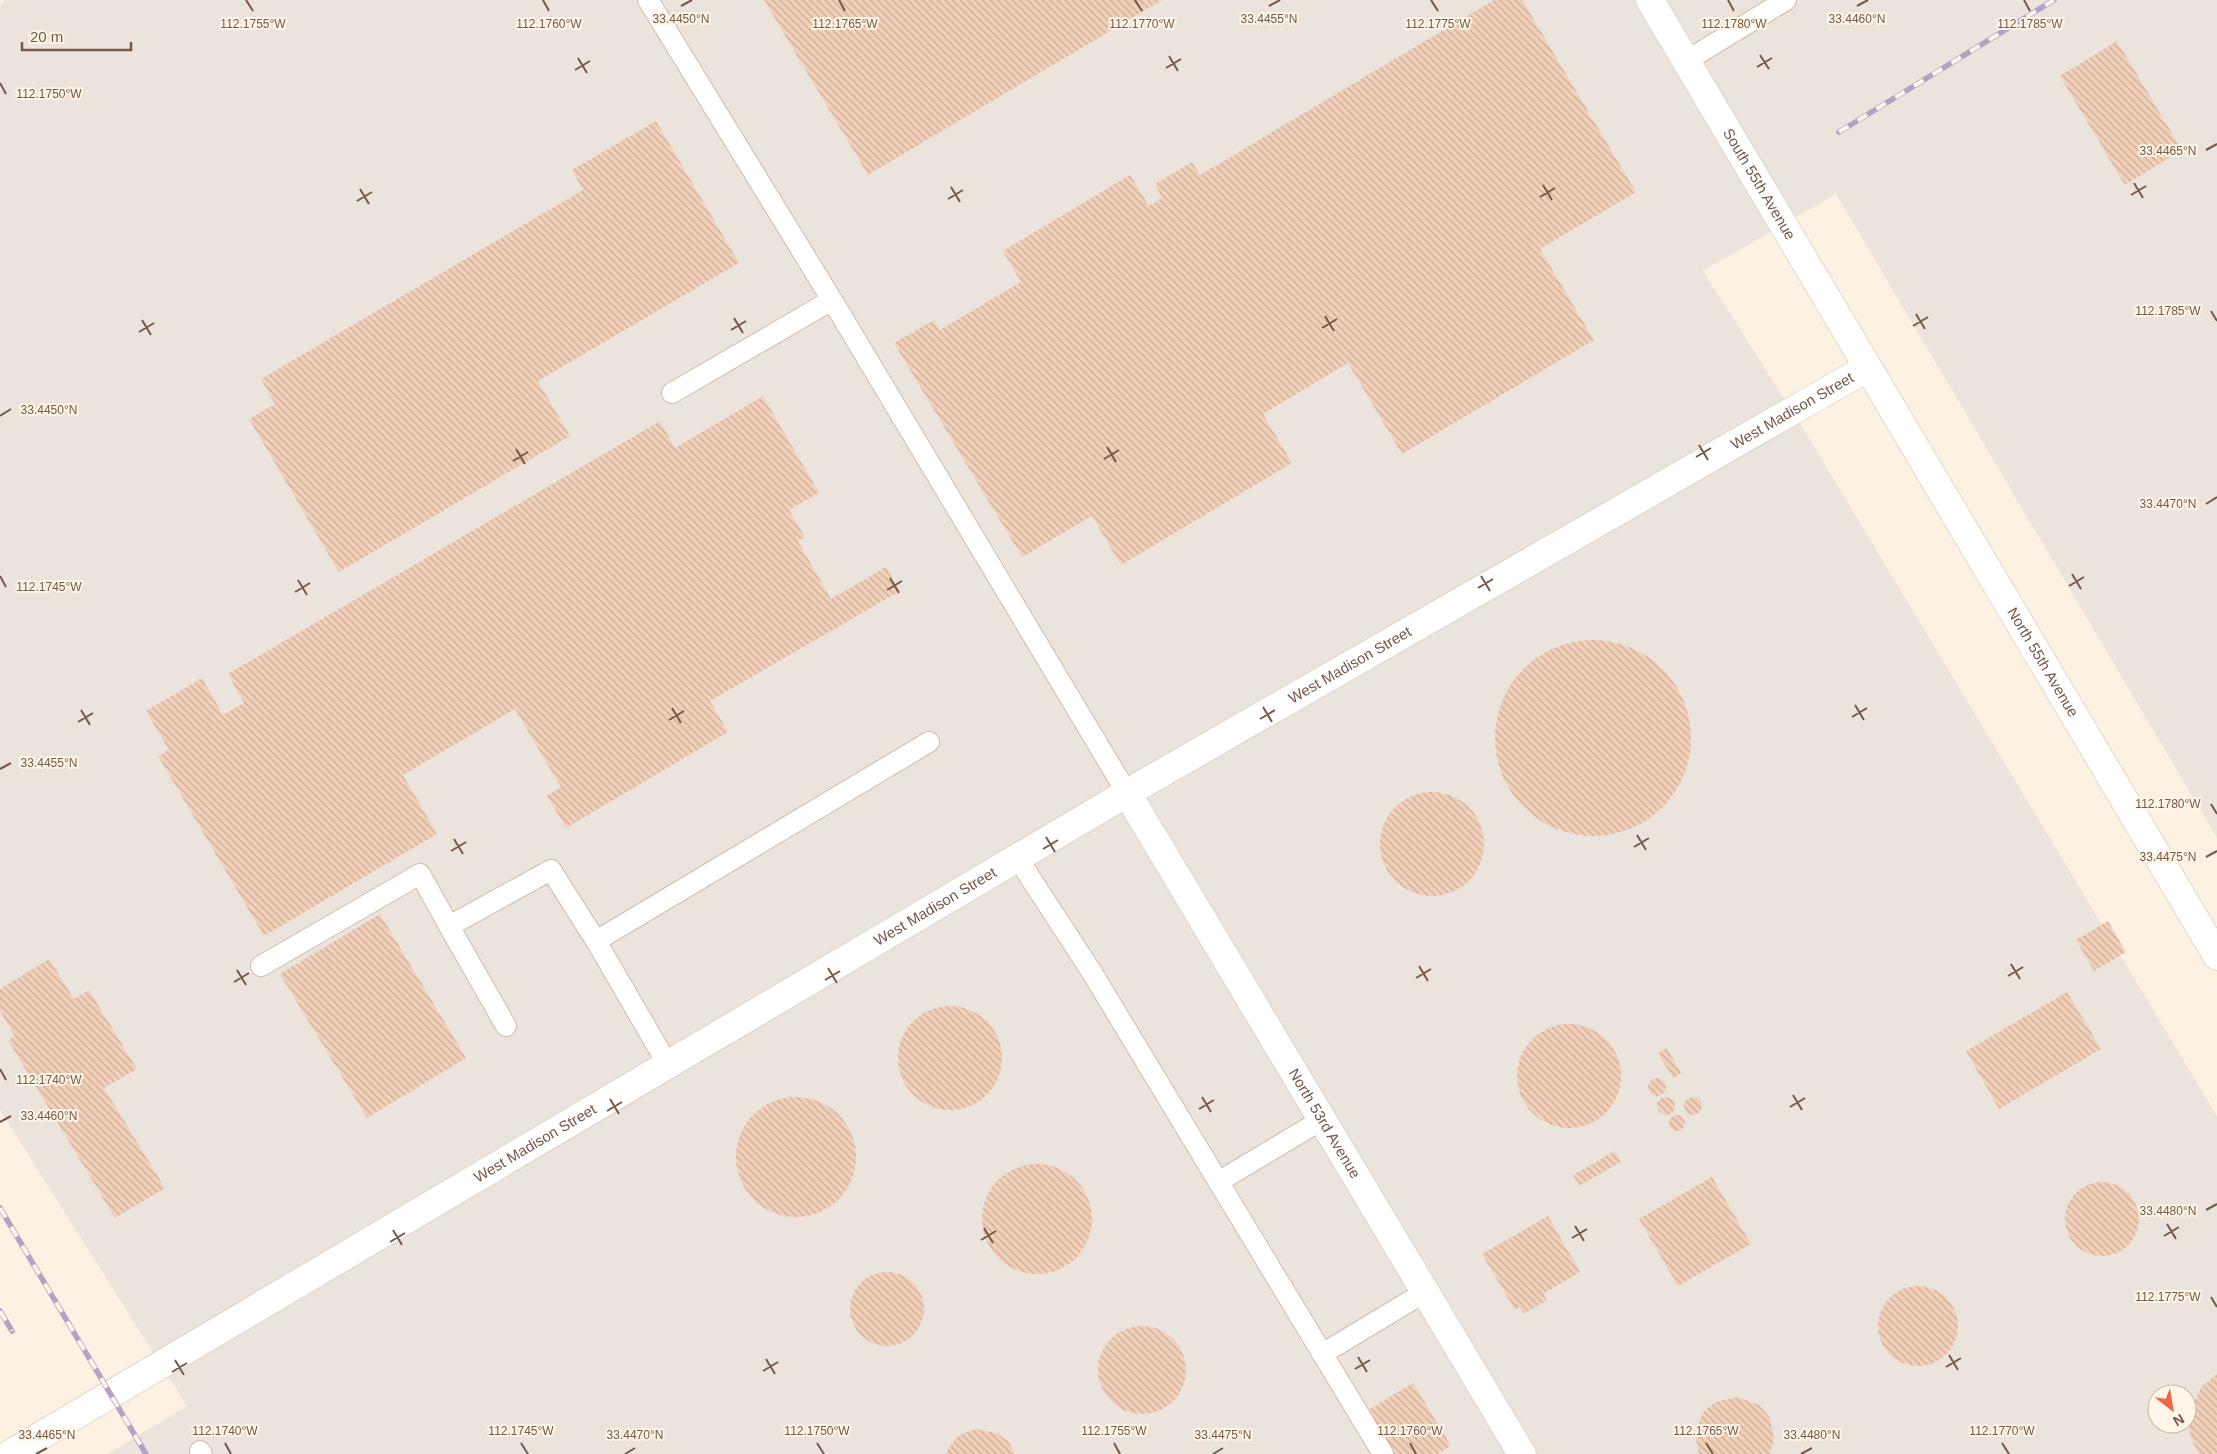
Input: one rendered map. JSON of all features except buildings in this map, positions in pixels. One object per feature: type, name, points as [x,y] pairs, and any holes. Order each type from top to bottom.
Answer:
[{"type":"street","name":"South 55th Avenue","points":[[1650,0],[1867,368]]},
{"type":"street","name":"West Madison Street","points":[[10,1454],[1128,793],[1867,368]]},
{"type":"street","name":"North 55th Avenue","points":[[1867,368],[2217,956]]},
{"type":"street","name":"North 53rd Avenue","points":[[1128,793],[1522,1454]]},
{"type":"lane","points":[[648,0],[832,300],[1128,793]]},
{"type":"lane","points":[[1686,61],[1761,6],[1786,0]]},
{"type":"lane","points":[[672,393],[832,300]]},
{"type":"lane","points":[[596,941],[929,742]]},
{"type":"lane","points":[[1018,859],[1091,971],[1383,1454]]},
{"type":"lane","points":[[449,926],[552,870],[596,941],[668,1065]]},
{"type":"lane","points":[[261,966],[420,874],[506,1026]]},
{"type":"lane","points":[[1218,1182],[1322,1119]]},
{"type":"lane","points":[[1322,1354],[1425,1292]]},
{"type":"shaded area","points":[[5,0],[2217,0],[2217,838],[1836,194],[1703,271],[1806,433],[2217,1116],[2217,1454],[107,1454],[187,1406],[0,1110],[0,6]]},
{"type":"railway","points":[[1839,132],[2054,0]]},
{"type":"railway","points":[[0,1208],[146,1454]]},
{"type":"railway","points":[[0,1311],[12,1331]]}]
